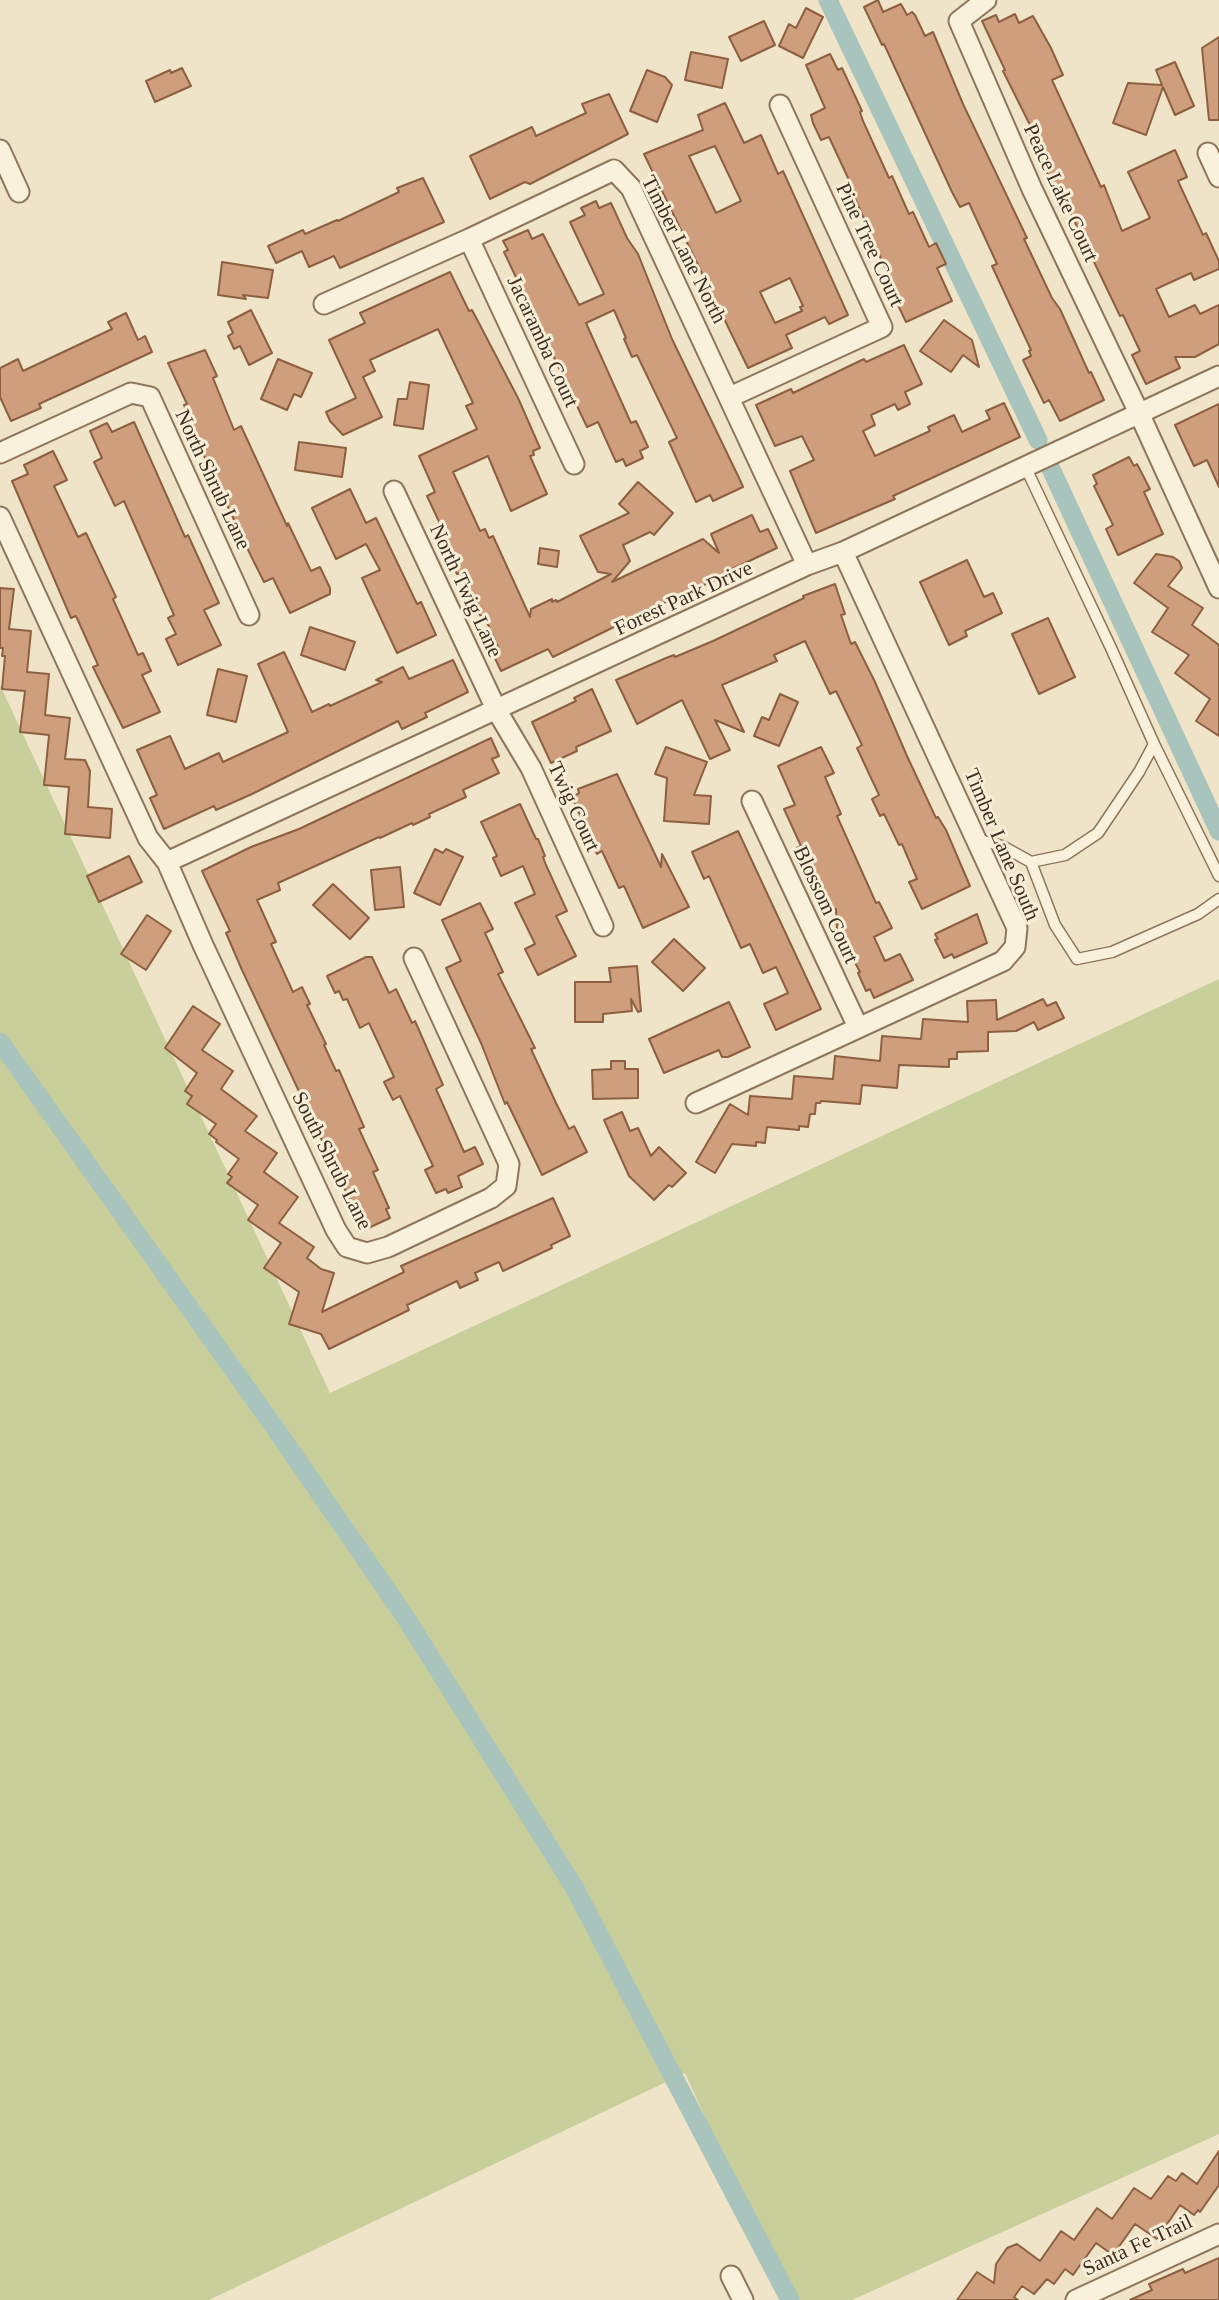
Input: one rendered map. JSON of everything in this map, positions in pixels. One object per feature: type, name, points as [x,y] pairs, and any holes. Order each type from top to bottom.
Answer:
[{"type":"street","name":"Peace Lake Court","points":[[986,0],[959,21],[1032,189],[1139,413]]},
{"type":"street","name":"Pine Tree Court","points":[[730,397],[882,327],[780,105]]},
{"type":"street","points":[[0,150],[19,192]]},
{"type":"street","points":[[1208,153],[1219,177]]},
{"type":"street","name":"Timber Lane North","points":[[324,304],[614,170],[631,188],[807,565]]},
{"type":"street","name":"Jacaramba Court","points":[[469,239],[574,464]]},
{"type":"street","name":"Forest Park Drive","points":[[167,862],[1219,376]]},
{"type":"street","name":"North Shrub Lane","points":[[0,453],[131,393],[149,397],[249,615]]},
{"type":"street","points":[[1139,413],[1219,588]]},
{"type":"street","name":"North Twig Lane","points":[[394,491],[496,710]]},
{"type":"street","points":[[0,517],[148,838],[167,862]]},
{"type":"street","name":"Timber Lane South","points":[[696,1103],[1003,961],[1015,947],[1017,928],[843,552]]},
{"type":"street","name":"Twig Court","points":[[496,710],[531,768],[603,926]]},
{"type":"street","name":"Blossom Court","points":[[752,801],[858,1027]]},
{"type":"street","name":"South Shrub Lane","points":[[167,862],[336,1230],[347,1247],[367,1253],[388,1247],[491,1198],[506,1186],[509,1164],[414,958]]},
{"type":"street","name":"Santa Fe Trail","points":[[1076,2300],[1219,2234]]},
{"type":"street","points":[[731,2276],[743,2300]]},
{"type":"lane","points":[[1025,466],[1154,744],[1219,876]]},
{"type":"lane","points":[[1031,862],[1065,855],[1098,833],[1139,772],[1154,744]]},
{"type":"lane","points":[[976,839],[1002,846],[1031,862],[1055,925],[1077,959],[1112,952],[1198,914],[1219,900]]},
{"type":"green space","points":[[0,685],[330,1393],[1219,979],[1219,2134],[852,2300],[788,2300],[685,2073],[209,2300],[0,2300]]},
{"type":"building","points":[[878,0],[883,12],[901,4],[907,15],[912,12],[915,15],[925,36],[933,32],[963,104],[1027,238],[1024,239],[1104,400],[1060,421],[1049,400],[1044,403],[1023,360],[1031,356],[1031,350],[992,266],[997,264],[969,203],[960,207],[952,192],[884,44],[882,45],[864,7]]},
{"type":"building","points":[[806,8],[823,17],[803,58],[779,46],[789,24],[796,28]]},
{"type":"building","points":[[1015,14],[1019,23],[1033,16],[1051,48],[1063,75],[1052,80],[1101,187],[1104,185],[1122,231],[1150,218],[1128,172],[1175,150],[1187,177],[1178,181],[1203,235],[1206,233],[1219,261],[1219,269],[1194,280],[1191,273],[1156,289],[1169,317],[1195,305],[1200,314],[1219,305],[1219,344],[1195,357],[1175,357],[1180,368],[1146,384],[1132,355],[1140,351],[1123,315],[1120,316],[1059,189],[1055,191],[1028,130],[1032,129],[982,21],[996,15],[999,22]]},
{"type":"building","points":[[764,21],[775,45],[741,61],[729,37]]},
{"type":"building","points":[[1219,37],[1219,120],[1209,120],[1202,48]]},
{"type":"building","points":[[691,52],[728,59],[722,88],[685,80]]},
{"type":"building","points":[[830,54],[838,70],[842,68],[889,178],[892,176],[909,214],[913,212],[929,247],[936,243],[946,264],[937,268],[952,301],[906,322],[886,280],[890,278],[869,233],[853,194],[855,193],[829,137],[821,140],[813,123],[811,115],[825,108],[806,65]]},
{"type":"building","points":[[1175,62],[1194,106],[1175,115],[1163,87],[1146,135],[1113,123],[1128,83],[1162,85],[1156,70]]},
{"type":"building","points":[[182,68],[191,86],[155,102],[146,81],[170,70],[171,73]]},
{"type":"building","points":[[647,70],[665,77],[672,85],[657,122],[630,111]]},
{"type":"building","points":[[609,94],[628,134],[530,184],[525,182],[490,199],[470,156],[532,127],[536,136],[586,113],[582,104]]},
{"type":"building","points":[[725,103],[744,143],[761,135],[778,174],[783,171],[848,315],[829,324],[825,317],[786,335],[792,348],[748,368],[644,154],[703,130],[698,115]],"holes":[[[715,146],[741,201],[716,213],[689,156]],[[790,278],[803,306],[800,307],[802,311],[775,323],[760,292]]]},
{"type":"building","points":[[423,178],[444,222],[340,268],[334,256],[309,267],[302,251],[276,263],[268,246],[303,230],[305,234],[338,221],[399,192],[397,188]]},
{"type":"building","points":[[596,201],[599,208],[611,203],[627,238],[638,254],[672,339],[743,487],[713,501],[710,495],[696,502],[669,442],[677,438],[637,355],[632,357],[614,310],[586,323],[631,423],[636,421],[648,447],[640,451],[643,458],[626,466],[623,459],[616,462],[598,422],[587,427],[504,252],[508,250],[503,241],[528,230],[532,239],[543,234],[579,305],[604,294],[570,222],[585,215],[581,208]]},
{"type":"building","points":[[222,262],[273,270],[268,298],[243,295],[246,299],[218,295]]},
{"type":"building","points":[[450,272],[518,398],[540,448],[530,456],[547,494],[511,511],[488,456],[453,472],[480,531],[485,529],[489,538],[493,536],[530,617],[531,609],[552,599],[552,602],[557,602],[611,574],[598,572],[580,536],[629,513],[619,504],[638,482],[673,513],[654,535],[650,532],[623,545],[630,561],[612,582],[703,539],[719,553],[711,534],[752,515],[760,532],[768,529],[777,548],[732,569],[733,572],[614,625],[553,657],[548,649],[501,671],[493,654],[500,651],[484,616],[481,617],[445,548],[450,545],[427,496],[435,492],[419,456],[477,429],[466,406],[473,403],[438,329],[370,360],[375,371],[363,377],[382,417],[343,435],[330,421],[326,412],[356,398],[329,340],[365,323],[360,313]]},
{"type":"building","points":[[251,310],[272,353],[249,365],[240,346],[234,349],[228,336],[233,333],[228,322]]},
{"type":"building","points":[[126,313],[138,340],[145,336],[152,352],[39,404],[41,408],[11,421],[0,397],[0,368],[18,359],[23,371],[112,329],[108,322]]},
{"type":"building","points":[[944,320],[972,340],[979,367],[963,355],[951,372],[920,351]]},
{"type":"building","points":[[904,345],[922,384],[905,392],[910,404],[898,410],[895,404],[871,415],[875,425],[863,431],[875,456],[930,431],[928,427],[954,415],[962,432],[990,419],[986,411],[1004,403],[1020,437],[893,496],[895,499],[816,533],[790,471],[814,460],[802,436],[775,446],[756,405],[791,389],[793,393],[864,359],[866,362]]},
{"type":"building","points":[[205,350],[217,376],[213,378],[234,430],[241,426],[311,571],[320,567],[330,588],[330,594],[290,613],[273,578],[264,582],[251,556],[199,445],[184,405],[187,404],[168,363]]},
{"type":"building","points":[[278,359],[312,373],[301,397],[294,394],[287,410],[261,399]]},
{"type":"building","points":[[410,382],[429,385],[423,429],[394,425],[398,399],[407,399]]},
{"type":"building","points":[[1219,404],[1219,487],[1207,460],[1194,466],[1175,425]]},
{"type":"building","points":[[134,422],[185,537],[188,535],[219,603],[204,610],[221,645],[178,665],[166,639],[176,634],[168,618],[174,615],[124,501],[115,506],[94,462],[102,458],[90,431],[107,423],[112,432]]},
{"type":"building","points":[[299,442],[346,448],[342,477],[295,470]]},
{"type":"building","points":[[53,451],[67,480],[54,486],[78,537],[86,533],[116,597],[113,599],[138,655],[143,653],[151,671],[142,675],[160,712],[123,728],[93,667],[98,665],[76,616],[71,618],[12,481],[28,474],[24,465]]},
{"type":"building","points":[[1129,457],[1134,466],[1137,464],[1150,489],[1144,492],[1163,534],[1118,555],[1106,529],[1113,525],[1094,486],[1097,484],[1093,475]]},
{"type":"building","points":[[350,489],[366,523],[376,518],[417,604],[421,602],[436,635],[397,653],[362,578],[380,570],[366,544],[336,559],[312,508]]},
{"type":"building","points":[[540,548],[559,551],[557,567],[538,564]]},
{"type":"building","points":[[1156,554],[1179,561],[1182,568],[1168,586],[1203,608],[1192,625],[1219,645],[1219,736],[1196,721],[1210,699],[1175,673],[1189,655],[1152,632],[1168,608],[1134,583]]},
{"type":"building","points":[[967,560],[984,597],[993,593],[1002,613],[965,631],[967,636],[949,645],[920,582]]},
{"type":"building","points":[[835,584],[845,614],[841,615],[851,644],[855,642],[875,682],[907,756],[936,818],[938,817],[946,830],[970,886],[922,909],[909,882],[917,879],[902,844],[899,845],[884,814],[880,816],[872,799],[879,795],[857,748],[862,745],[836,691],[830,694],[805,641],[774,655],[777,661],[722,685],[744,732],[715,720],[730,750],[710,759],[682,700],[637,724],[616,680],[713,641],[804,598],[803,596]]},
{"type":"building","points":[[0,588],[14,589],[9,629],[31,631],[27,672],[49,674],[45,715],[70,718],[65,759],[85,760],[90,771],[88,807],[112,809],[110,838],[65,834],[69,787],[44,785],[49,735],[20,732],[25,691],[2,689],[5,656],[2,656],[3,648],[0,648]]},
{"type":"building","points":[[1048,618],[1075,677],[1039,694],[1012,634]]},
{"type":"building","points":[[310,627],[355,642],[345,670],[301,655]]},
{"type":"building","points":[[284,652],[312,712],[382,682],[376,680],[403,667],[409,679],[453,660],[468,692],[425,713],[427,717],[402,729],[398,721],[252,794],[216,810],[214,806],[164,829],[150,798],[157,795],[137,750],[170,736],[185,769],[219,753],[223,762],[288,732],[258,664]]},
{"type":"building","points":[[218,669],[247,676],[236,722],[207,715]]},
{"type":"building","points":[[592,689],[611,731],[576,747],[577,751],[551,763],[532,722],[576,701],[574,698]]},
{"type":"building","points":[[780,694],[798,702],[779,746],[754,736],[762,717],[769,720]]},
{"type":"building","points":[[491,738],[499,756],[492,759],[499,773],[463,790],[466,797],[429,814],[430,817],[413,825],[412,823],[379,837],[278,883],[280,890],[257,900],[276,942],[271,944],[293,992],[302,987],[310,1004],[307,1005],[326,1044],[324,1045],[336,1071],[339,1070],[364,1127],[359,1129],[378,1170],[373,1172],[389,1208],[386,1209],[390,1218],[364,1230],[242,970],[226,933],[230,931],[202,871],[251,847],[299,829]]},
{"type":"building","points":[[666,747],[707,762],[694,795],[711,796],[709,824],[664,821],[667,778],[655,774]]},
{"type":"building","points":[[821,747],[834,773],[825,777],[841,814],[837,816],[876,903],[879,902],[892,928],[874,937],[885,961],[900,954],[913,980],[874,998],[870,989],[866,991],[858,973],[860,972],[837,929],[836,909],[829,912],[797,848],[801,846],[784,809],[795,805],[778,766]]},
{"type":"building","points":[[617,774],[661,867],[662,854],[689,907],[643,928],[624,886],[619,888],[602,851],[597,854],[572,797],[579,793],[578,789]]},
{"type":"building","points":[[520,804],[538,839],[546,865],[567,911],[556,916],[576,956],[538,975],[525,949],[535,944],[515,903],[535,894],[523,866],[501,876],[493,858],[497,856],[481,822]]},
{"type":"building","points":[[738,831],[821,1009],[776,1030],[764,1004],[788,993],[776,967],[763,973],[750,944],[741,948],[709,876],[704,879],[692,852]]},
{"type":"building","points":[[435,849],[443,853],[446,849],[463,857],[440,905],[414,893]]},
{"type":"building","points":[[129,856],[142,882],[99,902],[87,876]]},
{"type":"building","points":[[400,867],[404,907],[375,910],[371,870]]},
{"type":"building","points":[[333,884],[369,918],[350,939],[313,905]]},
{"type":"building","points":[[480,903],[493,929],[485,933],[503,972],[498,974],[535,1048],[531,1049],[569,1129],[574,1126],[587,1152],[542,1175],[507,1102],[505,1104],[481,1043],[446,968],[461,961],[442,920]]},
{"type":"building","points":[[977,914],[987,943],[954,958],[952,954],[944,958],[935,940],[938,939],[935,934]]},
{"type":"building","points":[[147,915],[171,931],[146,970],[121,954]]},
{"type":"building","points":[[674,939],[705,968],[683,991],[652,962]]},
{"type":"building","points":[[366,957],[372,957],[389,993],[396,989],[412,1023],[415,1021],[443,1085],[436,1089],[464,1152],[475,1147],[483,1164],[458,1176],[462,1187],[448,1193],[446,1189],[436,1193],[425,1170],[433,1166],[400,1096],[393,1100],[384,1082],[394,1077],[369,1023],[360,1028],[347,999],[343,1000],[339,991],[335,993],[327,976]]},
{"type":"building","points":[[637,966],[641,1011],[638,1012],[631,999],[632,1011],[603,1014],[603,1022],[575,1022],[575,982],[611,982],[609,968]]},
{"type":"building","points":[[1043,999],[1047,1006],[1056,1002],[1064,1018],[1038,1030],[1034,1022],[1016,1031],[988,1032],[988,1051],[957,1052],[957,1059],[949,1059],[949,1067],[899,1065],[897,1088],[862,1085],[860,1104],[821,1101],[816,1103],[815,1114],[810,1114],[808,1127],[799,1126],[799,1130],[767,1127],[765,1143],[756,1142],[756,1146],[732,1144],[715,1173],[696,1162],[730,1104],[748,1115],[750,1096],[792,1099],[794,1076],[833,1079],[835,1056],[880,1061],[882,1036],[921,1039],[923,1019],[968,1022],[967,1001],[996,1000],[997,1020]]},
{"type":"building","points":[[729,1002],[750,1047],[728,1057],[722,1057],[719,1050],[664,1073],[649,1039]]},
{"type":"building","points":[[193,1006],[220,1024],[202,1050],[233,1071],[221,1089],[257,1116],[245,1131],[277,1153],[264,1172],[298,1197],[279,1223],[314,1247],[307,1258],[321,1269],[334,1273],[322,1312],[404,1272],[401,1266],[553,1198],[570,1236],[551,1245],[552,1248],[503,1271],[499,1262],[475,1273],[478,1280],[460,1288],[457,1281],[407,1305],[409,1310],[329,1349],[321,1334],[289,1324],[299,1292],[264,1268],[281,1243],[248,1220],[258,1205],[227,1183],[232,1177],[228,1174],[239,1159],[209,1134],[216,1124],[187,1104],[192,1096],[185,1091],[197,1073],[165,1048]]},
{"type":"building","points":[[611,1061],[625,1061],[625,1069],[638,1069],[638,1098],[593,1099],[592,1070],[611,1069]]},
{"type":"building","points":[[622,1112],[630,1131],[638,1128],[651,1156],[659,1147],[686,1173],[654,1200],[629,1176],[604,1120]]},
{"type":"building","points":[[1219,2151],[1219,2185],[1200,2212],[1198,2210],[1194,2215],[1180,2205],[1157,2239],[1135,2224],[1113,2255],[1096,2243],[1073,2275],[1065,2269],[1054,2284],[1047,2279],[1034,2294],[1022,2286],[1014,2297],[1018,2300],[957,2300],[977,2272],[994,2283],[996,2264],[1007,2248],[1017,2244],[1040,2261],[1061,2231],[1074,2240],[1097,2208],[1112,2219],[1134,2188],[1151,2199],[1168,2176],[1176,2181],[1182,2173],[1197,2184]]},
{"type":"building","points":[[1219,2258],[1219,2300],[1130,2300],[1152,2290],[1149,2284],[1183,2269],[1185,2273]]},
{"type":"waterway","points":[[828,0],[1038,440]]},
{"type":"waterway","points":[[1051,469],[1219,831]]},
{"type":"waterway","points":[[0,1042],[275,1428],[406,1618],[574,1887],[790,2300]]}]
